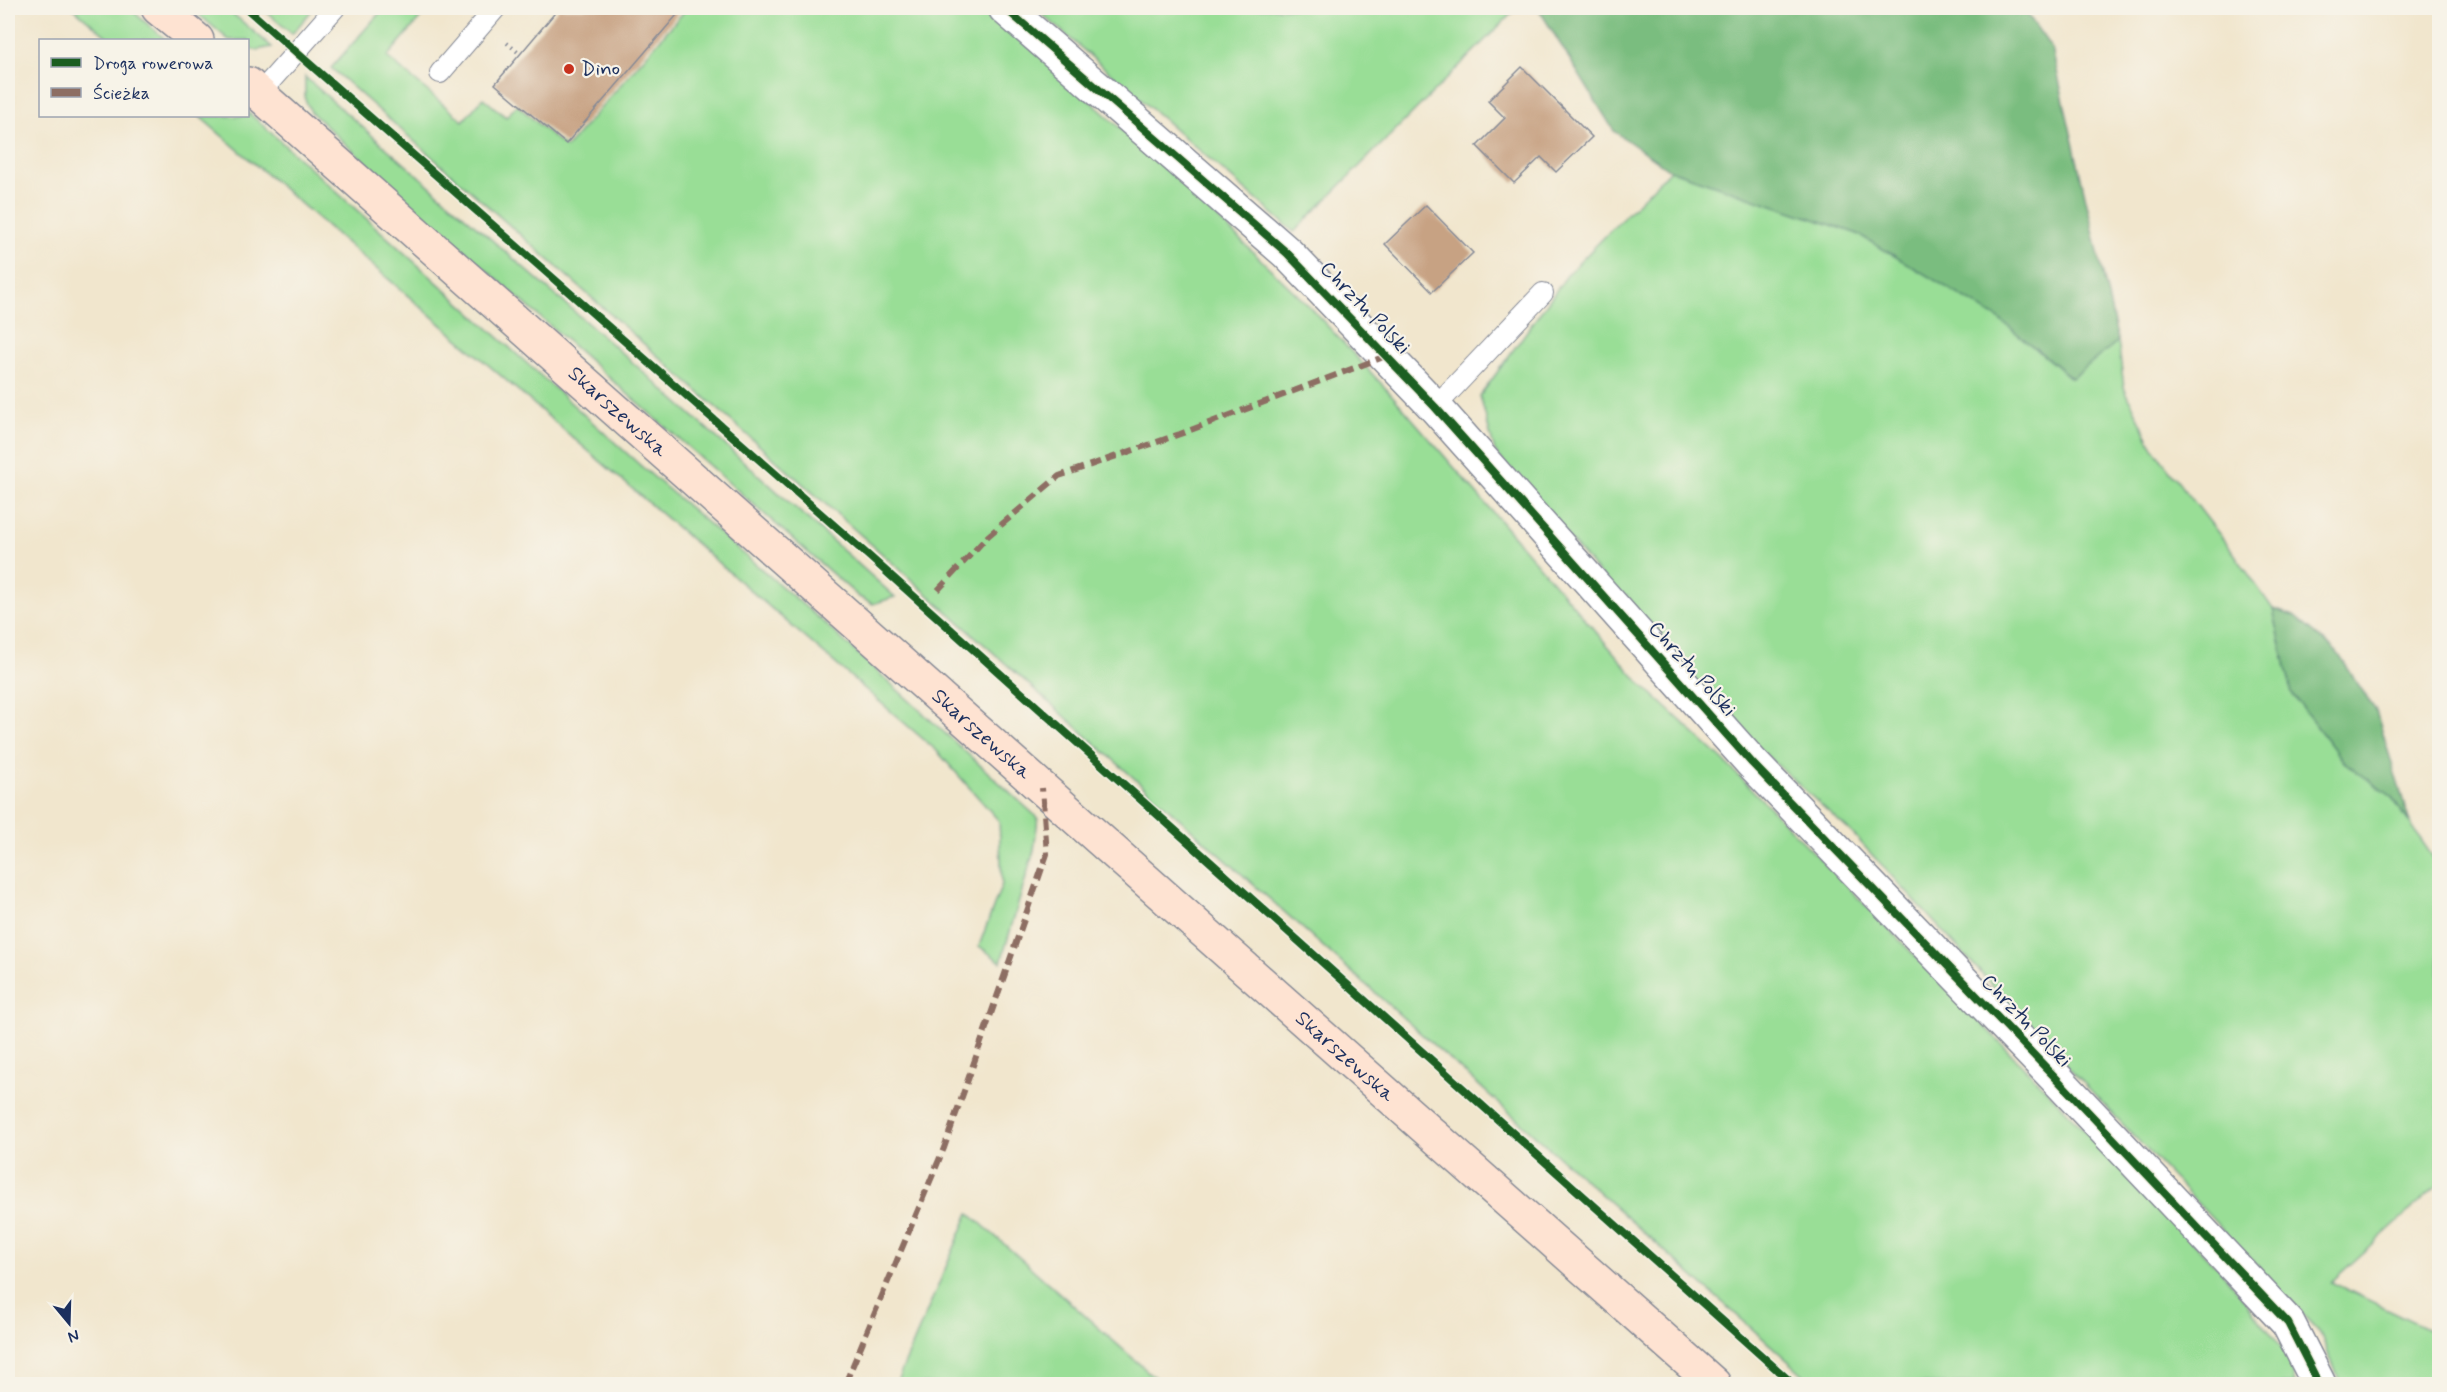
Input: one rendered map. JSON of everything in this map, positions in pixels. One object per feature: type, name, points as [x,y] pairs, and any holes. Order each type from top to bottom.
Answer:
[{"type":"main road","points":[[158,8],[196,39]]},
{"type":"main road","name":"Skarszewska","points":[[253,89],[1714,1384]]},
{"type":"street","name":"Chrztu Polski","points":[[1005,8],[1287,254],[1435,406],[1752,763],[2288,1323],[2319,1384]]},
{"type":"lane","points":[[253,89],[335,8]]},
{"type":"lane","points":[[440,73],[496,8]]},
{"type":"lane","points":[[1435,406],[1544,293]]},
{"type":"green space","points":[[73,8],[129,8],[165,39],[110,39]]},
{"type":"green space","points":[[191,8],[226,8],[272,47],[249,49],[249,39],[228,39]]},
{"type":"green space","points":[[262,8],[314,8],[292,34]]},
{"type":"green space","points":[[384,8],[429,8],[387,57],[463,121],[483,98],[506,117],[517,105],[566,148],[687,8],[987,8],[1180,182],[1307,304],[1390,393],[1640,683],[1723,760],[2226,1277],[2290,1358],[2295,1384],[1814,1384],[896,566],[331,68]]},
{"type":"green space","points":[[1035,8],[1517,8],[1294,232]]},
{"type":"green space","points":[[1538,8],[2023,8],[2052,49],[2118,341],[2072,378],[1998,318],[1858,234],[1670,170],[1614,131]]},
{"type":"green space","points":[[305,77],[639,368],[895,597],[873,604],[859,597],[393,188],[311,112],[305,99]]},
{"type":"green space","points":[[249,113],[641,466],[822,621],[1038,818],[1034,850],[1001,962],[979,946],[1002,884],[999,821],[937,751],[200,117],[249,117]]},
{"type":"green space","points":[[1670,170],[1858,234],[1998,318],[2071,378],[2118,341],[2124,387],[2154,450],[2233,552],[2273,609],[2292,694],[2344,762],[2391,796],[2439,866],[2439,1184],[2331,1282],[2439,1334],[2439,1384],[2341,1384],[2320,1333],[2044,1041],[1852,833],[1711,705],[1495,452],[1480,396],[1568,274]]},
{"type":"green space","points":[[2273,609],[2294,616],[2337,652],[2376,711],[2410,823],[2391,796],[2344,762],[2292,694]]},
{"type":"green space","points":[[969,1213],[1162,1384],[896,1384]]},
{"type":"building","name":"Dino","points":[[559,8],[683,8],[566,144],[495,84]]},
{"type":"building","points":[[1522,67],[1592,137],[1556,172],[1541,157],[1514,183],[1477,146],[1505,118],[1488,101]]},
{"type":"building","points":[[1426,205],[1473,253],[1432,292],[1385,244]]},
{"type":"marked path","points":[[938,590],[988,536],[1059,476],[1180,434],[1386,356]]},
{"type":"marked path","points":[[845,1384],[944,1148],[1047,854],[1042,788]]},
{"type":"cycle path","points":[[246,8],[870,557],[1793,1384]]},
{"type":"cycle path","points":[[1005,8],[1287,253],[1435,407],[1752,763],[2288,1323],[2319,1384]]},
{"type":"place","name":"Dino","points":[[569,69]]}]
